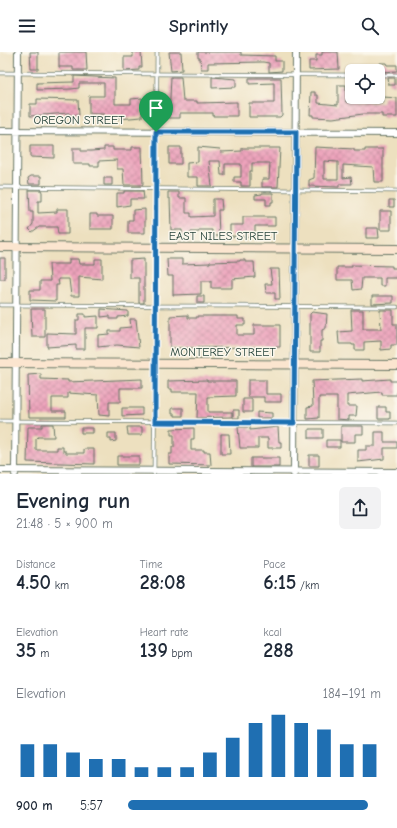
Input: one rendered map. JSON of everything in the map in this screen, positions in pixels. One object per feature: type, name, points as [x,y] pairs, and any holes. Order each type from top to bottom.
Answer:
[{"type":"main road","name":"EAST NILES STREET","points":[[0,247],[397,249]]},
{"type":"main road","name":"MONTEREY STREET","points":[[0,363],[397,365]]},
{"type":"street","points":[[15,472],[18,52]]},
{"type":"street","points":[[294,473],[296,52]]},
{"type":"street","name":"OREGON STREET","points":[[0,131],[397,133]]},
{"type":"street","points":[[0,470],[15,472],[154,473],[397,472]]},
{"type":"lane","points":[[154,473],[157,52]]},
{"type":"lane","points":[[0,73],[345,75]]},
{"type":"lane","points":[[385,75],[397,75]]},
{"type":"lane","points":[[0,187],[397,191]]},
{"type":"lane","points":[[0,305],[155,307],[397,307]]},
{"type":"lane","points":[[0,421],[397,423]]},
{"type":"building","points":[[30,52],[38,52],[38,69],[31,69]]},
{"type":"building","points":[[59,52],[86,52],[87,70],[73,70],[73,67],[59,67]]},
{"type":"building","points":[[133,52],[141,52],[142,67],[139,67],[139,70],[124,71],[124,57],[133,57]]},
{"type":"building","points":[[169,52],[181,52],[182,70],[171,71]]},
{"type":"building","points":[[198,52],[241,52],[241,55],[275,56],[275,61],[282,61],[282,71],[269,72],[269,63],[263,62],[208,63],[208,69],[201,69]]},
{"type":"building","points":[[322,52],[338,52],[339,69],[309,70],[309,61],[316,61],[316,55],[322,55]]},
{"type":"building","points":[[386,63],[387,65],[397,65],[397,71],[385,72],[385,64],[380,64]]},
{"type":"building","points":[[74,76],[115,78],[115,104],[131,104],[131,99],[142,98],[142,117],[118,119],[118,116],[104,117],[104,114],[89,114],[89,96],[104,96],[104,83],[79,83],[79,88],[37,90],[37,83],[74,82]]},
{"type":"building","points":[[171,77],[181,77],[183,101],[197,101],[197,103],[237,102],[237,116],[213,116],[213,113],[180,113],[180,118],[169,118]]},
{"type":"building","points":[[212,77],[236,79],[236,87],[212,88]]},
{"type":"building","points":[[249,78],[281,78],[282,115],[280,117],[249,117],[249,103],[274,103],[274,83],[249,84]]},
{"type":"building","points":[[388,78],[395,78],[395,85],[389,85]]},
{"type":"building","points":[[338,85],[345,85],[345,104],[385,104],[385,97],[397,98],[397,117],[382,117],[382,114],[363,114],[333,118],[313,117],[313,115],[310,115],[311,92],[315,92],[315,95],[318,95],[318,103],[338,105]]},
{"type":"building","points":[[37,99],[78,100],[79,115],[69,115],[69,113],[30,116],[30,104],[37,104]]},
{"type":"building","points":[[30,146],[54,146],[54,158],[30,157]]},
{"type":"building","points":[[104,147],[113,147],[113,150],[132,150],[132,147],[142,147],[143,185],[124,185],[123,169],[117,169],[117,160],[99,161],[99,166],[90,166],[90,164],[73,164],[73,148],[81,148],[81,151],[91,151],[104,150]]},
{"type":"building","points":[[169,147],[181,147],[181,164],[169,164]]},
{"type":"building","points":[[198,147],[220,149],[221,152],[242,151],[242,148],[280,148],[278,187],[262,187],[262,179],[269,179],[270,163],[252,163],[252,171],[250,171],[250,186],[241,186],[241,182],[234,182],[234,177],[241,177],[241,164],[225,164],[225,175],[221,175],[220,161],[209,161],[212,186],[198,186],[198,177],[187,177],[187,163],[198,162]]},
{"type":"building","points":[[315,147],[354,149],[354,151],[365,151],[365,149],[383,149],[383,182],[374,182],[373,167],[343,165],[343,178],[351,177],[352,184],[339,184],[339,187],[309,186],[309,180],[314,178]],"holes":[[[324,161],[338,162],[338,179],[324,179]]]},
{"type":"building","points":[[31,176],[41,176],[41,184],[29,184],[28,178]]},
{"type":"building","points":[[104,178],[112,178],[112,185],[104,185]]},
{"type":"building","points":[[29,190],[41,190],[42,192],[42,201],[38,201],[38,213],[57,212],[57,209],[68,209],[68,234],[58,234],[57,227],[39,227],[32,232],[29,229],[33,224],[33,212],[30,212]]},
{"type":"building","points":[[124,191],[143,191],[144,199],[130,199],[130,205],[117,207],[117,193],[124,193]]},
{"type":"building","points":[[168,192],[179,192],[179,198],[186,198],[186,213],[191,213],[191,217],[213,216],[213,199],[221,199],[222,210],[218,210],[219,236],[212,236],[212,230],[199,230],[199,232],[191,232],[191,236],[182,236],[182,230],[171,230],[170,198],[168,198]]},
{"type":"building","points":[[262,193],[273,193],[273,202],[271,202],[271,205],[266,205],[266,199],[255,199],[255,195]]},
{"type":"building","points":[[389,200],[394,200],[394,207],[389,207]]},
{"type":"building","points":[[145,209],[145,233],[128,233],[128,220],[133,220],[133,210]]},
{"type":"building","points":[[380,211],[391,211],[391,230],[380,230]]},
{"type":"building","points":[[90,214],[97,214],[97,216],[113,216],[113,229],[90,229]]},
{"type":"building","points":[[243,217],[275,217],[275,226],[255,226],[255,237],[230,236],[230,225],[243,225]]},
{"type":"building","points":[[366,228],[378,228],[379,238],[366,238]]},
{"type":"building","points":[[0,258],[5,258],[5,279],[0,279]]},
{"type":"building","points":[[69,259],[78,259],[79,264],[95,264],[95,259],[102,259],[102,279],[79,277],[79,296],[71,296],[69,279],[58,279],[59,285],[56,285],[56,301],[30,300],[30,290],[40,290],[40,281],[50,281],[49,264],[69,264]]},
{"type":"building","points":[[144,259],[144,303],[139,303],[139,278],[130,278],[130,260]]},
{"type":"building","points":[[167,259],[182,259],[182,264],[245,260],[245,262],[254,262],[255,277],[232,279],[232,288],[211,288],[211,281],[201,281],[201,294],[173,295],[173,276],[168,276]]},
{"type":"building","points":[[352,265],[392,266],[392,268],[397,268],[397,278],[385,278],[385,286],[380,286],[380,278],[362,278],[361,289],[353,290],[352,280],[337,280],[337,267],[352,267]]},
{"type":"building","points":[[270,269],[279,269],[280,299],[275,299],[275,293],[266,293],[265,284],[272,284]]},
{"type":"building","points":[[197,296],[204,296],[204,303],[197,303]]},
{"type":"building","points":[[372,296],[393,296],[393,303],[372,304]]},
{"type":"building","points":[[31,309],[45,309],[45,337],[32,337]]},
{"type":"building","points":[[101,309],[128,311],[128,316],[118,317],[118,319],[110,319],[110,316],[101,317]]},
{"type":"building","points":[[351,310],[363,310],[363,329],[381,329],[380,310],[393,310],[393,324],[397,324],[397,345],[391,345],[391,349],[381,350],[381,341],[364,342],[364,350],[355,350],[355,345],[339,344],[338,332],[352,331]]},
{"type":"building","points":[[312,312],[327,314],[326,328],[322,330],[320,352],[310,352],[310,314]]},
{"type":"building","points":[[79,314],[85,314],[85,317],[98,316],[98,328],[85,328],[85,349],[76,349],[76,345],[47,347],[47,333],[76,334],[76,320],[79,320]]},
{"type":"building","points":[[188,315],[188,318],[197,318],[197,316],[238,316],[238,319],[245,319],[245,325],[237,325],[237,335],[254,335],[254,325],[280,325],[280,347],[170,348],[170,316]]},
{"type":"building","points":[[130,319],[136,319],[139,347],[117,345],[98,347],[98,335],[109,334],[109,331],[120,331],[120,328],[131,327]]},
{"type":"building","points":[[41,374],[41,379],[68,380],[68,382],[142,379],[142,388],[120,388],[120,402],[109,402],[109,416],[99,415],[98,395],[68,393],[68,398],[52,398],[52,411],[66,411],[66,417],[29,417],[28,375]]},
{"type":"building","points":[[362,379],[362,381],[390,379],[390,381],[397,381],[397,395],[382,395],[382,392],[347,395],[347,406],[357,406],[356,416],[349,416],[349,420],[337,419],[337,397],[319,397],[319,418],[307,419],[307,407],[313,406],[312,381]]},
{"type":"building","points":[[248,380],[266,380],[266,394],[281,394],[281,402],[264,402],[264,397],[248,397]]},
{"type":"building","points":[[168,381],[236,381],[236,396],[208,397],[208,412],[232,412],[232,417],[197,418],[198,392],[172,392],[172,389],[168,389]]},
{"type":"building","points":[[243,399],[252,399],[252,412],[243,412]]},
{"type":"building","points":[[378,407],[386,407],[386,412],[390,412],[390,419],[378,419]]},
{"type":"building","points":[[122,408],[142,408],[142,415],[122,416]]},
{"type":"building","points":[[172,408],[183,408],[183,416],[175,416],[175,414],[172,414]]},
{"type":"building","points":[[233,410],[239,410],[239,418],[233,418]]},
{"type":"building","points":[[257,412],[272,413],[272,418],[257,418]]},
{"type":"building","points":[[42,424],[53,424],[54,437],[38,437],[36,439],[36,450],[57,450],[57,447],[63,447],[63,451],[66,451],[66,453],[84,453],[84,449],[94,449],[94,464],[27,462],[28,427],[42,427]]},
{"type":"building","points":[[341,426],[363,426],[363,434],[355,434],[355,442],[341,442]]},
{"type":"building","points":[[127,427],[142,427],[142,435],[128,435]]},
{"type":"building","points":[[238,427],[250,427],[250,430],[278,427],[281,448],[268,448],[268,438],[258,438],[258,448],[240,448]]},
{"type":"building","points":[[81,428],[93,428],[93,433],[81,433]]},
{"type":"building","points":[[194,428],[194,439],[191,439],[191,450],[204,450],[204,452],[210,452],[211,465],[169,464],[169,454],[172,454],[172,447],[174,447],[174,435],[171,435],[171,429]]},
{"type":"building","points":[[309,429],[323,429],[323,438],[309,438]]},
{"type":"building","points":[[375,432],[384,432],[384,442],[397,442],[397,448],[384,448],[384,459],[358,462],[358,450],[366,450],[366,446],[375,446]]},
{"type":"building","points":[[108,433],[116,433],[116,441],[111,442],[111,439],[108,439]]},
{"type":"building","points":[[221,434],[229,434],[230,454],[221,454]]},
{"type":"building","points":[[326,440],[340,440],[340,447],[326,447]]},
{"type":"building","points":[[309,455],[319,455],[319,466],[309,466]]},
{"type":"building","points":[[117,456],[139,456],[139,465],[117,465]]},
{"type":"building","points":[[251,458],[279,458],[279,467],[251,467]]},
{"type":"route","points":[[156,132],[296,132],[294,423],[155,422],[156,132]]}]
